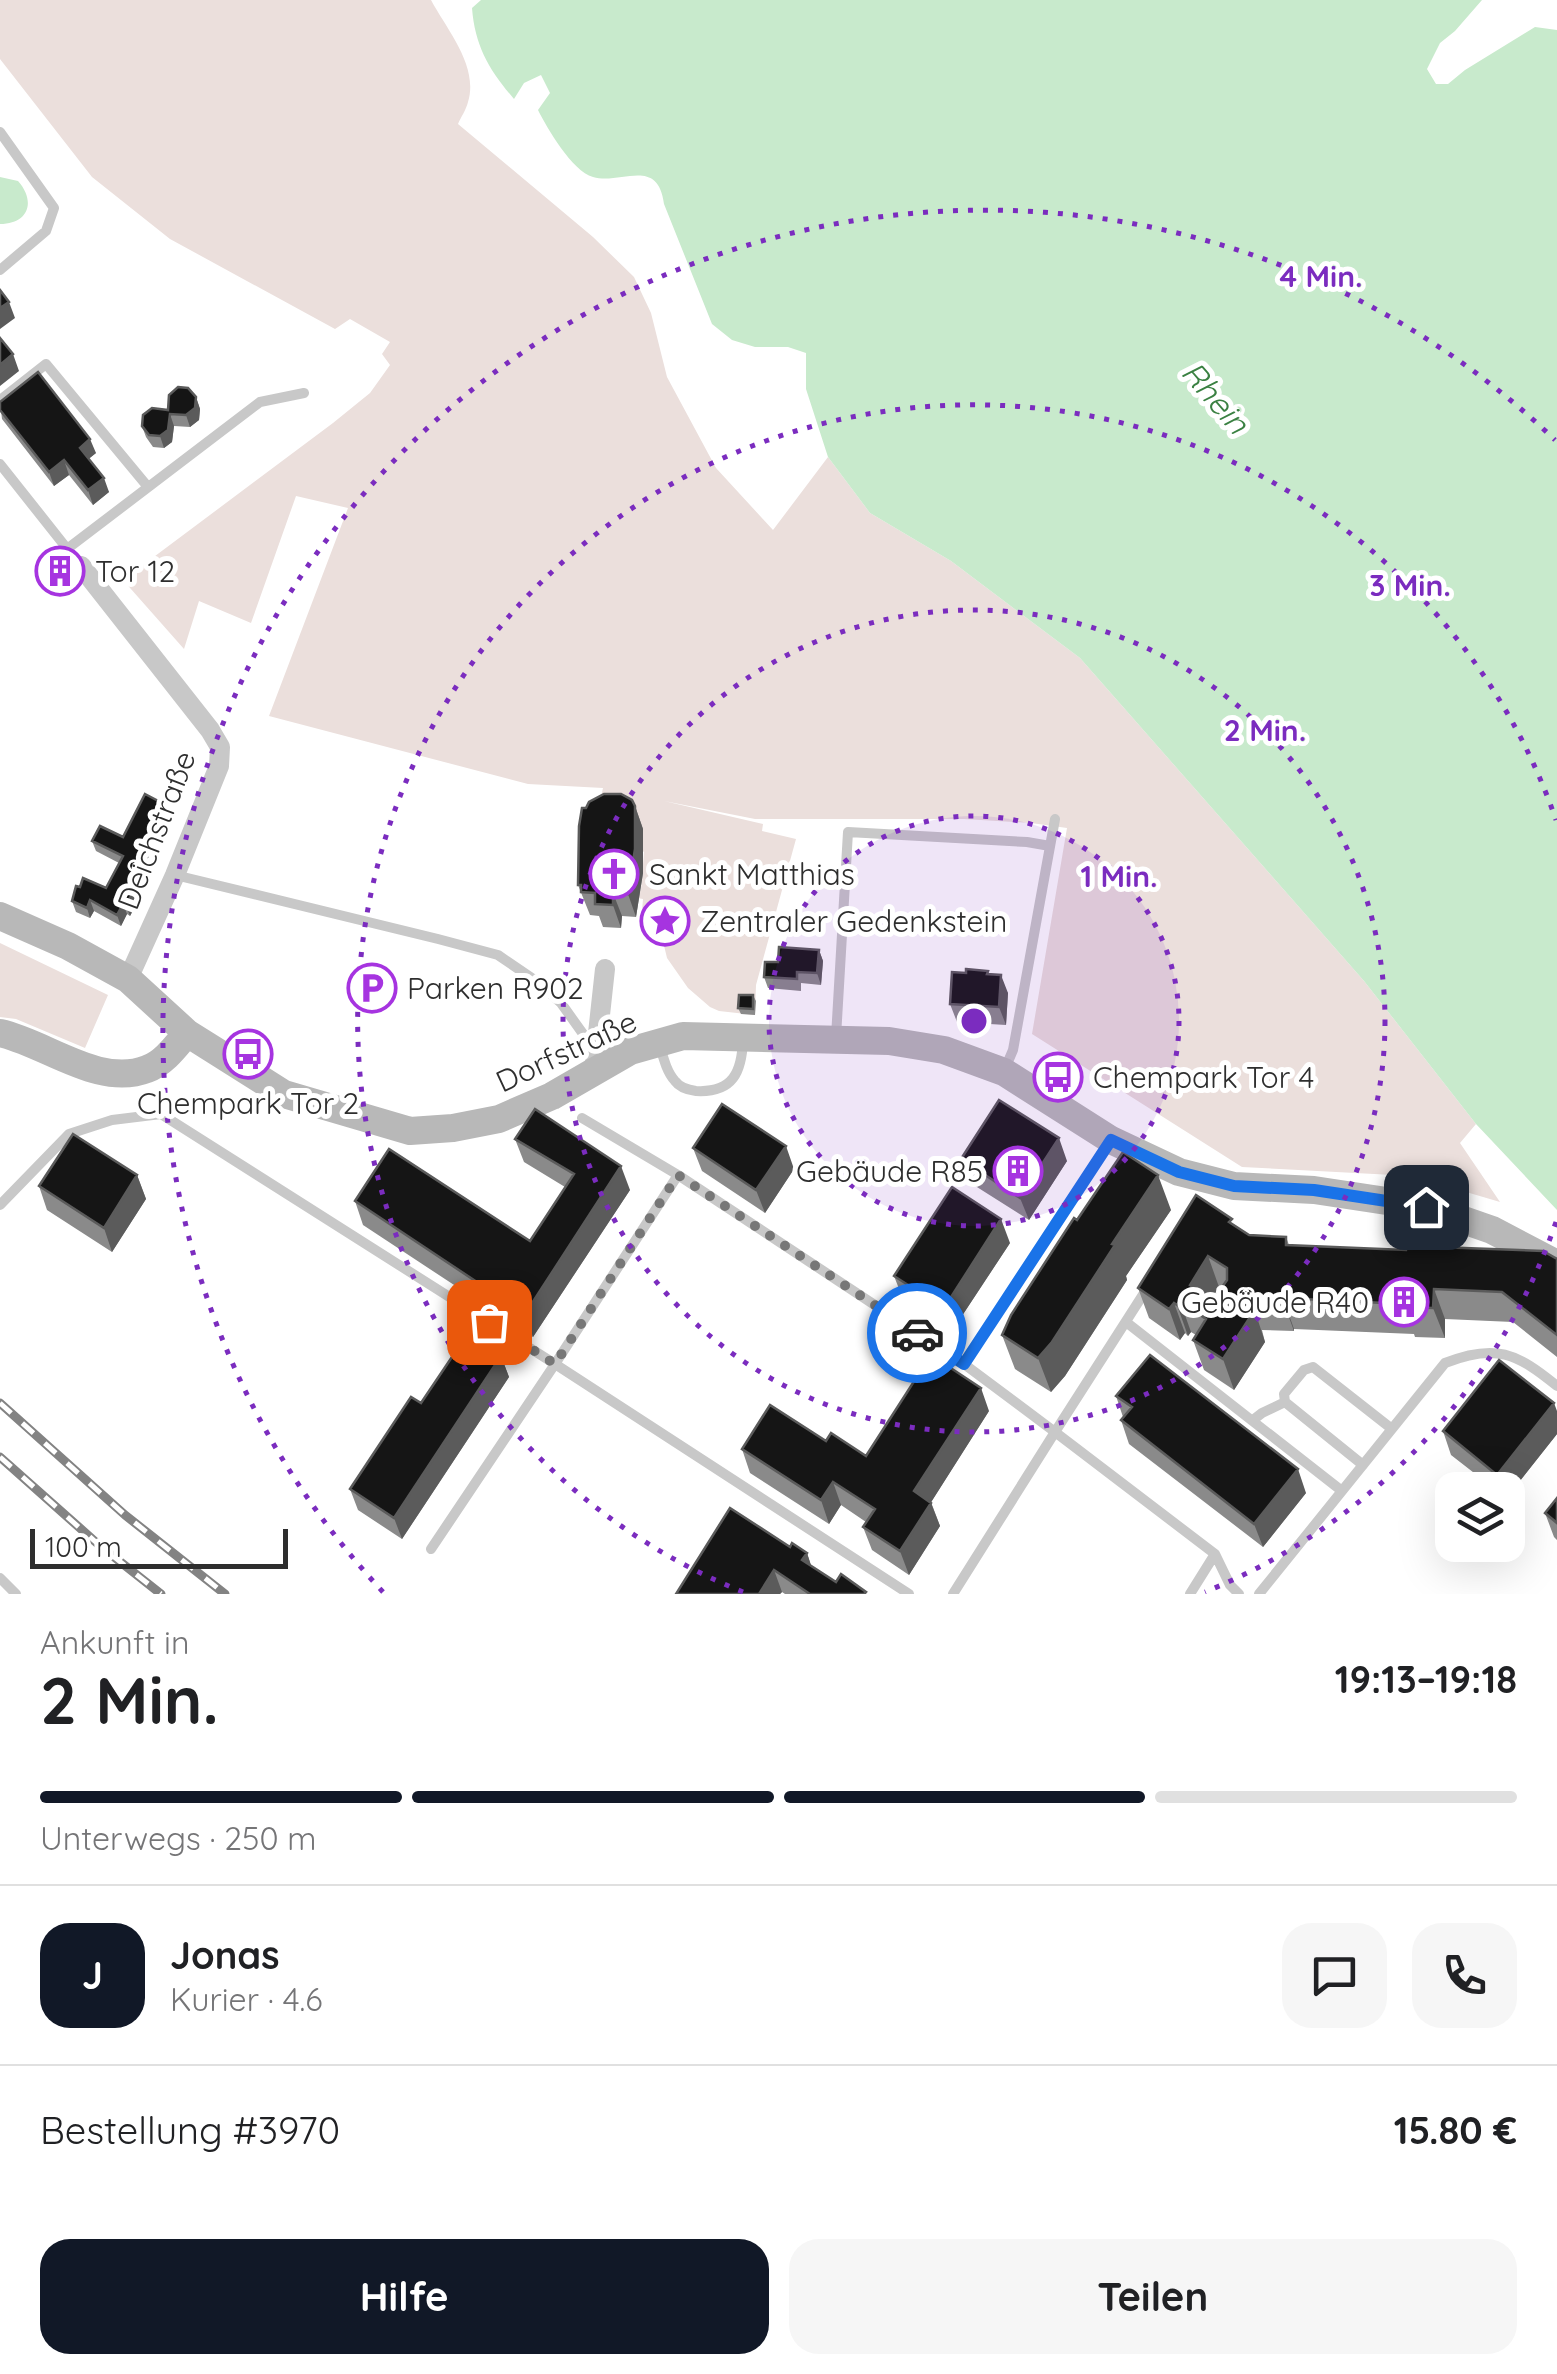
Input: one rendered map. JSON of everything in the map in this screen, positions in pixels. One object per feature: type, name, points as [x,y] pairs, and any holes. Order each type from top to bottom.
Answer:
[{"type":"street","name":"Deichstraße","points":[[81,566],[220,747],[219,766],[128,979]]},
{"type":"street","name":"Dorfstraße","points":[[0,916],[68,946],[128,979],[187,1033],[284,1094],[410,1131],[500,1119],[552,1096],[630,1051],[682,1036],[889,1042],[944,1050],[1004,1072],[1111,1140],[1179,1172],[1234,1186],[1314,1190],[1426,1207],[1492,1230],[1557,1264]]},
{"type":"street","points":[[594,1070],[606,969]]},
{"type":"street","points":[[0,1033],[96,1071],[118,1075],[148,1069],[170,1053],[187,1033]]},
{"type":"lane","points":[[0,132],[54,208],[46,231],[0,270]]},
{"type":"lane","points":[[0,400],[46,364],[148,487]]},
{"type":"lane","points":[[67,549],[260,402],[304,393]]},
{"type":"lane","points":[[0,464],[81,566]]},
{"type":"lane","points":[[1004,1072],[1013,1050],[1055,819]]},
{"type":"lane","points":[[836,1040],[848,832],[1050,846]]},
{"type":"lane","points":[[175,876],[498,955],[561,1004],[586,1038],[597,1040]]},
{"type":"lane","points":[[658,1042],[676,1083],[688,1090],[719,1090],[727,1086],[742,1060],[742,1037]]},
{"type":"lane","points":[[0,1205],[70,1134],[112,1120],[161,1114],[909,1594]]},
{"type":"lane","points":[[582,1118],[678,1175],[964,1364],[1215,1554],[1230,1585],[1239,1594]]},
{"type":"lane","points":[[964,1364],[1111,1140]]},
{"type":"lane","points":[[430,1550],[678,1175]]},
{"type":"lane","points":[[952,1594],[1156,1274]]},
{"type":"lane","points":[[1126,1322],[1342,1491]]},
{"type":"lane","points":[[1260,1594],[1445,1364],[1470,1354],[1504,1353],[1532,1366],[1557,1386]]},
{"type":"lane","points":[[1363,1465],[1285,1402],[1284,1394],[1304,1370],[1313,1367],[1392,1429]]},
{"type":"lane","points":[[1253,1420],[1285,1402]]},
{"type":"lane","points":[[1190,1594],[1215,1554]]},
{"type":"lane","points":[[0,1578],[16,1594]]},
{"type":"shaded area","points":[[0,0],[431,0],[460,49],[469,75],[468,102],[458,124],[593,237],[634,277],[651,313],[667,377],[716,468],[773,530],[828,457],[870,513],[951,561],[1080,658],[1364,981],[1476,1124],[1460,1143],[1500,1202],[1412,1176],[1242,1167],[1032,1034],[1067,828],[964,819],[755,819],[664,801],[763,824],[762,831],[796,839],[756,985],[755,1015],[710,1007],[688,988],[667,958],[656,912],[642,911],[643,899],[637,898],[644,852],[597,815],[603,788],[528,784],[269,716],[348,508],[296,496],[251,623],[199,601],[184,649],[123,580],[370,393],[390,365],[382,354],[390,342],[350,319],[335,329],[170,239],[92,177],[0,59]]},
{"type":"shaded area","points":[[0,943],[108,995],[85,1048],[16,1019],[0,1017]]},
{"type":"water","name":"Rhein","points":[[481,0],[1482,0],[1440,43],[1427,69],[1436,84],[1448,84],[1535,27],[1557,30],[1557,1210],[1476,1124],[1364,981],[1080,658],[951,561],[870,513],[828,457],[806,389],[806,353],[732,340],[712,324],[660,189],[646,176],[593,177],[577,167],[538,110],[550,93],[541,75],[524,83],[514,99],[491,68],[480,47],[474,22],[472,8]]},
{"type":"water","points":[[0,177],[18,181],[27,196],[27,210],[10,223],[0,224]]},
{"type":"building","points":[[0,290],[9,302],[0,308]]},
{"type":"building","points":[[0,338],[13,354],[0,365]]},
{"type":"building","points":[[38,372],[90,439],[80,448],[104,478],[88,490],[64,460],[49,472],[0,410],[0,402]]},
{"type":"building","points":[[178,387],[188,388],[196,397],[195,408],[186,415],[170,414],[168,430],[160,436],[149,435],[142,426],[143,415],[152,408],[168,410],[169,395]]},
{"type":"building","points":[[145,794],[164,804],[136,865],[142,868],[126,905],[117,915],[90,900],[87,908],[72,901],[83,878],[106,888],[123,856],[92,841],[100,826],[123,837]]},
{"type":"building","points":[[604,794],[621,794],[635,806],[635,849],[628,894],[613,893],[613,905],[595,904],[595,893],[581,892],[578,885],[582,808]]},
{"type":"building","points":[[779,947],[819,950],[817,973],[797,972],[797,979],[764,977],[765,962],[778,962]]},
{"type":"building","points":[[966,969],[1001,975],[999,1007],[950,1004],[952,972],[966,973]]},
{"type":"building","points":[[739,995],[753,995],[753,1009],[738,1008]]},
{"type":"building","points":[[999,1100],[1059,1138],[1020,1198],[961,1159]]},
{"type":"building","points":[[722,1104],[786,1146],[756,1190],[693,1148]]},
{"type":"building","points":[[535,1109],[621,1166],[525,1314],[355,1201],[389,1149],[530,1241],[574,1174],[515,1139]]},
{"type":"building","points":[[73,1134],[137,1175],[104,1228],[39,1186]]},
{"type":"building","points":[[1123,1152],[1158,1175],[1038,1358],[1002,1335],[1074,1218],[1077,1220]]},
{"type":"building","points":[[952,1187],[1001,1219],[944,1308],[894,1276]]},
{"type":"building","points":[[1196,1195],[1249,1235],[1286,1237],[1286,1245],[1406,1250],[1407,1243],[1543,1251],[1557,1259],[1557,1335],[1502,1292],[1434,1289],[1433,1308],[1251,1299],[1254,1311],[1223,1359],[1193,1340],[1206,1319],[1180,1301],[1169,1309],[1138,1288]],"holes":[[[1208,1256],[1227,1268],[1227,1280],[1213,1300],[1190,1285]]]},
{"type":"building","points":[[480,1341],[501,1356],[394,1518],[350,1489],[411,1397],[421,1403],[456,1351],[468,1359]]},
{"type":"building","points":[[931,1355],[981,1388],[914,1491],[931,1503],[900,1551],[863,1527],[875,1509],[833,1482],[821,1500],[742,1449],[770,1405],[826,1441],[831,1433],[866,1456]]},
{"type":"building","points":[[1150,1355],[1298,1469],[1254,1524],[1121,1420],[1132,1407],[1116,1396]]},
{"type":"building","points":[[1499,1360],[1554,1403],[1499,1472],[1493,1472],[1443,1431]]},
{"type":"building","points":[[1557,1498],[1557,1523],[1545,1513]]},
{"type":"building","points":[[730,1508],[790,1547],[792,1543],[807,1553],[802,1560],[836,1582],[841,1574],[866,1592],[810,1594],[774,1570],[759,1594],[676,1594]]},
{"type":"railway","points":[[0,1403],[125,1515],[225,1594]]},
{"type":"railway","points":[[0,1457],[161,1594]]},
{"type":"way so far","points":[[489,1322],[555,1364],[678,1175],[917,1333]]},
{"type":"place","name":"Tor 12","points":[[60,571]]},
{"type":"place","name":"Sankt Matthias","points":[[614,874]]},
{"type":"place","name":"Zentraler Gedenkstein","points":[[665,921]]},
{"type":"place","name":"Parken R902","points":[[372,988]]},
{"type":"place","name":"Chempark Tor 2","points":[[248,1054]]},
{"type":"place","name":"Chempark Tor 4","points":[[1058,1077]]},
{"type":"place","name":"Gebäude R85","points":[[1018,1171]]},
{"type":"place","name":"Gebäude R40","points":[[1404,1302]]},
{"type":"route","points":[[917,1333],[964,1364],[1111,1140],[1179,1172],[1234,1186],[1314,1190],[1426,1207]]}]
